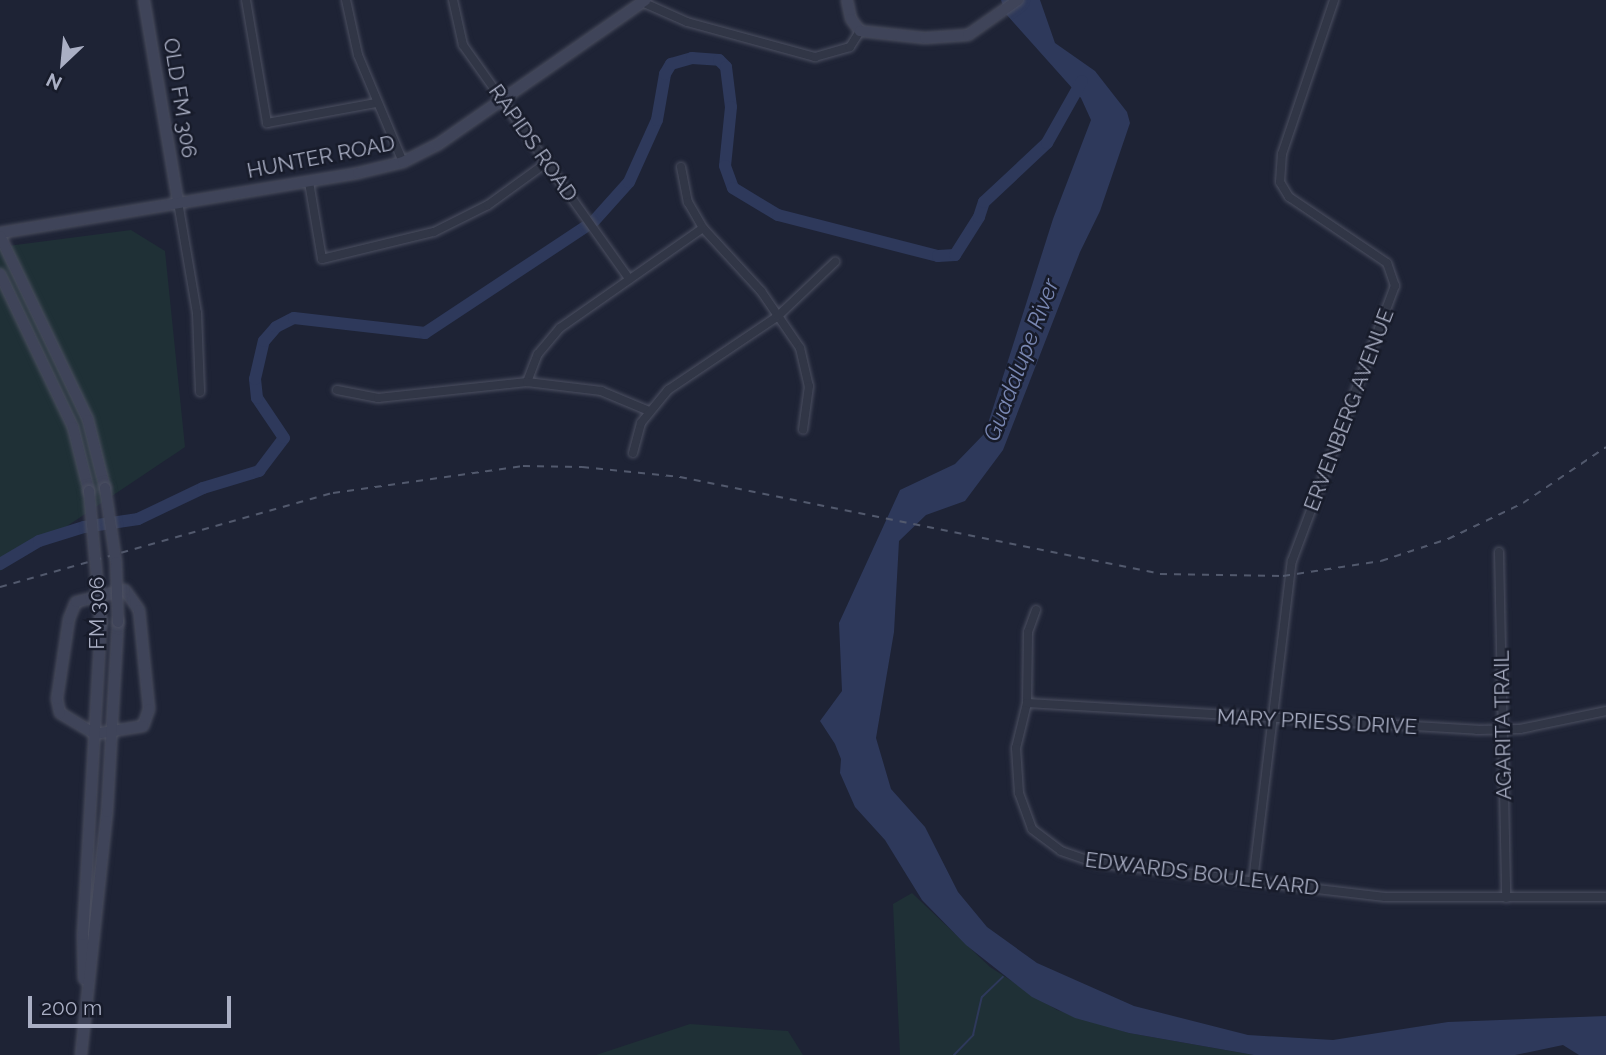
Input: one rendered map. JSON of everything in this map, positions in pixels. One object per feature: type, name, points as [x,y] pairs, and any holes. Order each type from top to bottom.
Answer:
[{"type":"main road","name":"OLD FM 306","points":[[144,0],[178,202]]},
{"type":"main road","points":[[847,0],[851,19],[860,32],[884,37],[953,37],[987,26],[1018,0]]},
{"type":"main road","name":"HUNTER ROAD","points":[[0,235],[178,202],[309,182],[403,162],[437,145],[644,1]]},
{"type":"main road","name":"FM 306","points":[[0,235],[88,419],[105,488],[116,562],[118,622],[111,733],[98,916],[81,1055]]},
{"type":"main road","name":"FM 306","points":[[0,274],[73,427],[89,491],[102,622],[83,935],[85,1010]]},
{"type":"main road","points":[[125,590],[139,610],[149,709],[143,726],[95,734],[60,713],[57,699],[69,619],[76,602],[125,590]]},
{"type":"street","points":[[246,0],[267,123],[376,103]]},
{"type":"street","points":[[346,0],[350,31],[376,103],[403,162]]},
{"type":"street","name":"RAPIDS ROAD","points":[[453,0],[463,45],[629,279]]},
{"type":"street","name":"ERVENBERG AVENUE","points":[[1253,881],[1294,553],[1395,286],[1387,263],[1289,197],[1280,182],[1282,154],[1334,0]]},
{"type":"street","points":[[644,1],[687,22],[815,57],[850,47],[860,32]]},
{"type":"street","points":[[309,182],[322,259],[434,232],[488,205],[546,163]]},
{"type":"street","points":[[681,167],[688,202],[703,228],[778,316],[800,348],[809,374],[803,430]]},
{"type":"street","points":[[178,202],[197,313],[200,392]]},
{"type":"street","points":[[527,382],[551,336],[703,228]]},
{"type":"street","points":[[633,453],[635,437],[649,411],[668,390],[778,316],[835,262]]},
{"type":"street","points":[[337,390],[378,398],[527,382],[601,391],[649,411]]},
{"type":"street","name":"AGARITA TRAIL","points":[[1499,552],[1506,898]]},
{"type":"street","name":"EDWARDS BOULEVARD","points":[[1036,610],[1028,632],[1027,703],[1016,748],[1019,793],[1028,821],[1042,839],[1096,863],[1403,898],[1606,897]]},
{"type":"street","name":"MARY PRIESS DRIVE","points":[[1027,703],[1272,720],[1504,730],[1606,711]]},
{"type":"shaded area","points":[[131,230],[165,251],[185,447],[0,571],[0,247]]},
{"type":"shaded area","points":[[912,893],[990,967],[1057,1010],[1129,1033],[1254,1055],[900,1055],[893,904]]},
{"type":"shaded area","points":[[690,1024],[788,1031],[803,1055],[596,1055]]},
{"type":"water","name":"Guadalupe River","points":[[1001,0],[1040,0],[1055,43],[1095,71],[1127,112],[1130,123],[1100,211],[1080,252],[1003,450],[965,501],[926,515],[899,541],[894,632],[876,738],[891,789],[925,827],[958,892],[987,927],[1037,963],[1134,1006],[1248,1035],[1333,1040],[1448,1022],[1606,1016],[1606,1055],[1579,1055],[1563,1045],[1515,1055],[1254,1055],[1129,1033],[1075,1018],[1032,997],[966,945],[922,900],[885,840],[855,807],[840,773],[841,759],[835,744],[820,721],[842,691],[839,623],[900,490],[955,464],[985,433],[1053,219],[1091,120],[1081,98],[1006,14]]},
{"type":"waterway","points":[[594,221],[629,182],[657,120],[665,74],[671,64],[692,58],[719,60],[726,67],[731,107],[725,166],[733,188],[778,215],[938,256],[955,255],[979,217],[984,202],[1047,143],[1082,81]]},
{"type":"waterway","points":[[0,564],[39,541],[84,527],[138,519],[203,488],[259,471],[284,438],[257,398],[255,379],[264,341],[276,327],[294,318],[425,333],[585,227]]},
{"type":"waterway","points":[[954,1055],[973,1035],[982,997],[1003,977]]},
{"type":"railway","points":[[0,587],[333,493],[523,466],[582,467],[680,477],[1160,574],[1283,576],[1381,561],[1448,539],[1523,503],[1606,447]]}]
